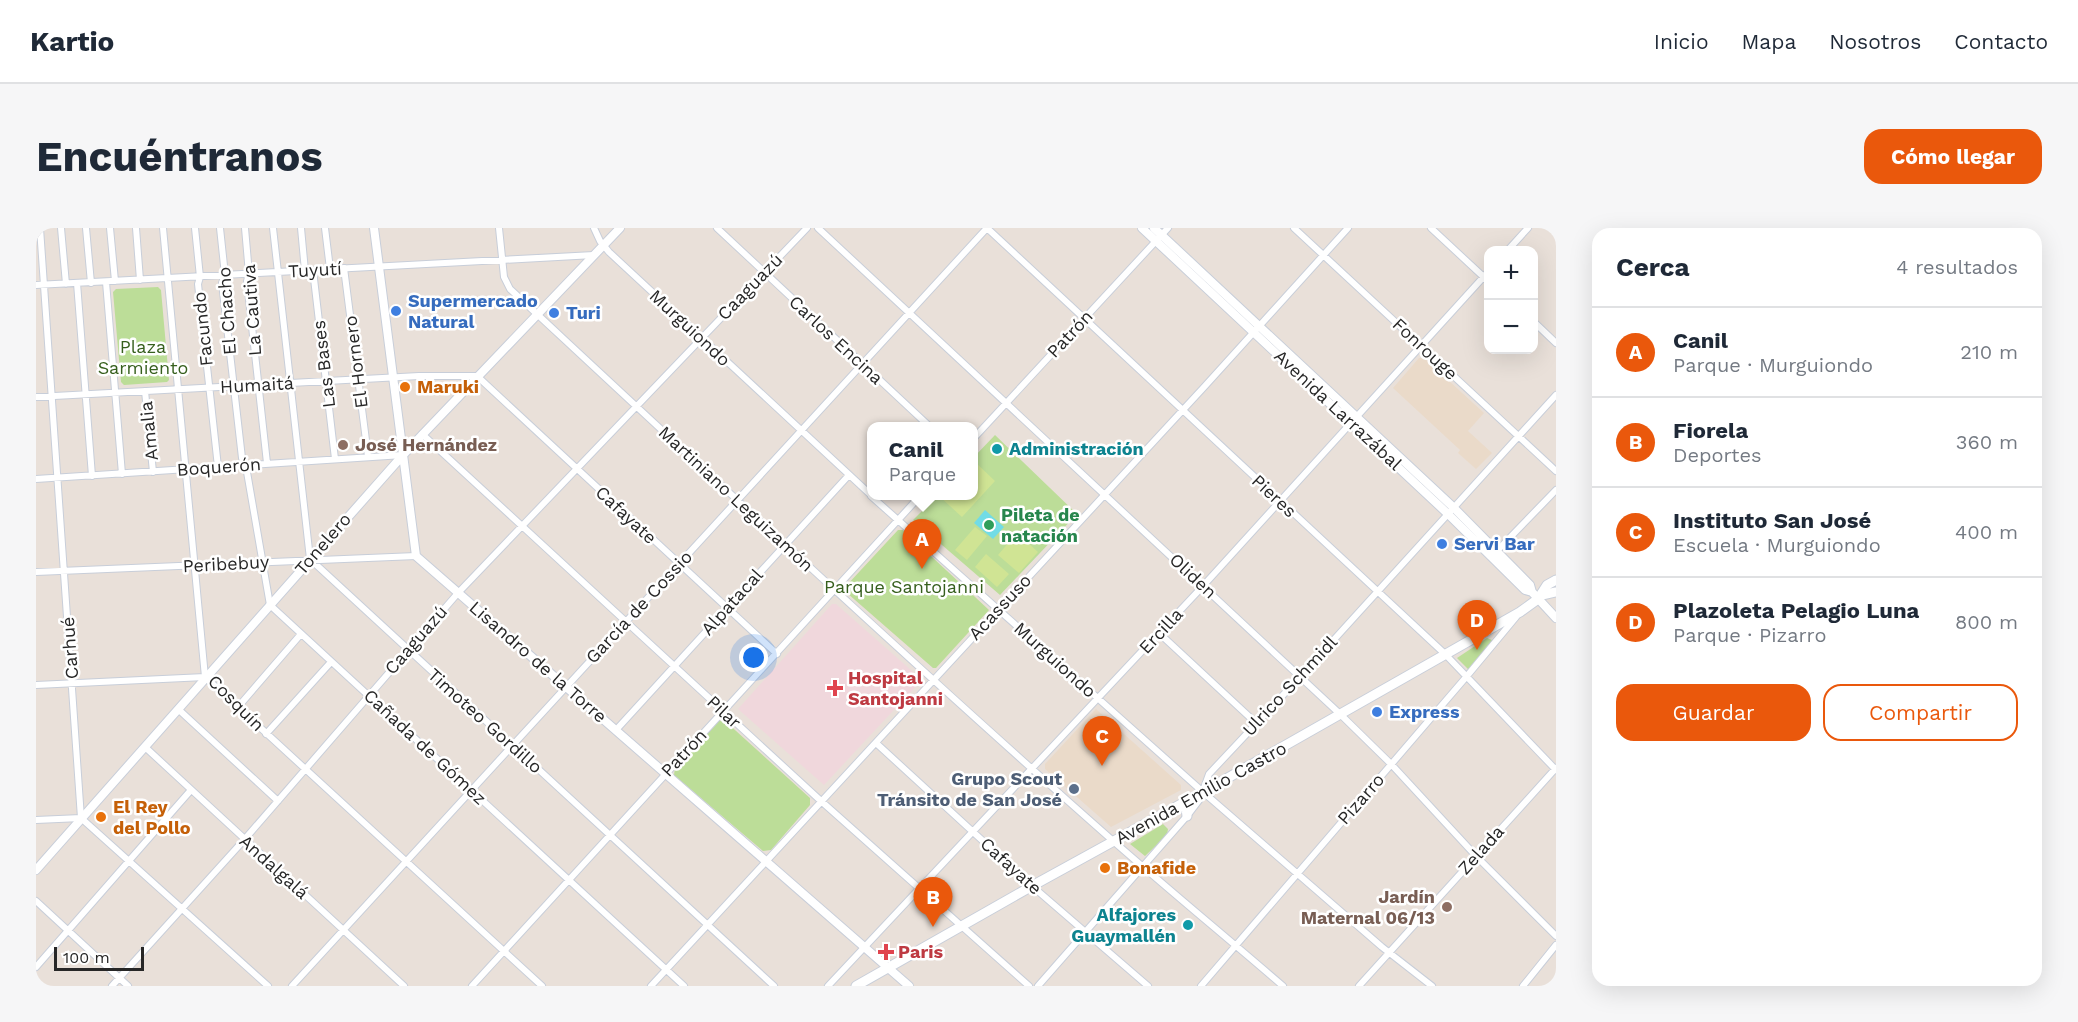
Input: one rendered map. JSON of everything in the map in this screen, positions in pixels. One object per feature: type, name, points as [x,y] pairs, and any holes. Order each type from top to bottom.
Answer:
[{"type":"main road","name":"Avenida Emilio Castro","points":[[856,986],[1521,612],[1546,594],[1547,585],[1556,580]]},
{"type":"main road","points":[[1178,806],[1186,808],[1187,816]]},
{"type":"street","name":"Carhué","points":[[40,228],[81,818]]},
{"type":"street","points":[[61,228],[66,284]]},
{"type":"street","points":[[86,228],[91,283]]},
{"type":"street","points":[[110,228],[116,281]]},
{"type":"street","points":[[136,228],[140,280]]},
{"type":"street","name":"Cosquín","points":[[163,228],[205,677],[542,986]]},
{"type":"street","name":"Facundo","points":[[195,228],[200,277],[198,284],[218,467]]},
{"type":"street","name":"El Chacho","points":[[220,228],[225,275],[222,283],[244,465]]},
{"type":"street","name":"La Cautiva","points":[[245,228],[249,274],[247,281],[267,463]]},
{"type":"street","points":[[273,228],[310,559]]},
{"type":"street","points":[[301,228],[305,271]]},
{"type":"street","points":[[325,228],[330,269]]},
{"type":"street","points":[[374,228],[416,556]]},
{"type":"street","name":"Martiniano Leguizamón","points":[[500,228],[506,284],[537,315],[736,501],[1114,842],[1283,986]]},
{"type":"street","name":"Murguiondo","points":[[594,228],[603,246],[867,491]]},
{"type":"street","name":"Tonelero","points":[[36,870],[422,434],[620,228]]},
{"type":"street","name":"Carlos Encina","points":[[717,228],[925,422]]},
{"type":"street","name":"Caaguazú","points":[[112,986],[244,840],[458,593],[807,228]]},
{"type":"street","name":"Oliden","points":[[818,228],[1340,714],[1556,936]]},
{"type":"street","name":"García de Cossio","points":[[292,986],[987,228]]},
{"type":"street","name":"Pieres","points":[[987,228],[1445,654],[1556,769]]},
{"type":"street","name":"Avenida Larrazábal","points":[[1142,228],[1159,238],[1450,510],[1494,554],[1530,585],[1546,594],[1556,618]]},
{"type":"street","name":"Avenida Larrazábal","points":[[1154,228],[1159,238]]},
{"type":"street","name":"Patrón","points":[[978,434],[1168,228]]},
{"type":"street","name":"Fonrouge","points":[[1294,228],[1556,471]]},
{"type":"street","name":"Acassuso","points":[[651,986],[1105,495],[1348,228]]},
{"type":"street","points":[[1431,228],[1484,274]]},
{"type":"street","points":[[1512,246],[1528,228]]},
{"type":"street","name":"Tuyutí","points":[[36,285],[594,255]]},
{"type":"street","name":"El Hornero","points":[[344,268],[368,456]]},
{"type":"street","name":"Las Bases","points":[[313,270],[335,459]]},
{"type":"street","name":"Ercilla","points":[[828,986],[1159,633],[1421,345],[1484,280]]},
{"type":"street","points":[[106,282],[123,474]]},
{"type":"street","points":[[77,283],[92,476]]},
{"type":"street","points":[[1538,327],[1556,343]]},
{"type":"street","name":"Humaitá","points":[[36,397],[468,374],[477,376]]},
{"type":"street","name":"Cafayate","points":[[477,376],[777,654]]},
{"type":"street","name":"Amalia","points":[[145,391],[153,472]]},
{"type":"street","name":"Ulrico Schmidl","points":[[1038,986],[1187,816],[1203,792],[1209,774],[1556,395]]},
{"type":"street","name":"Pilar","points":[[422,434],[821,801],[1029,986]]},
{"type":"street","name":"Boquerón","points":[[36,480],[403,455]]},
{"type":"street","points":[[244,465],[248,472],[270,605]]},
{"type":"street","name":"Alpatacal","points":[[616,730],[849,475]]},
{"type":"street","points":[[1494,554],[1556,490]]},
{"type":"street","name":"Murguiondo","points":[[876,500],[1203,792],[1389,952],[1432,986]]},
{"type":"street","name":"Patrón","points":[[472,986],[916,500]]},
{"type":"street","name":"Peribebuy","points":[[36,572],[416,556]]},
{"type":"street","name":"Lisandro de la Torre","points":[[416,556],[909,986]]},
{"type":"street","name":"Timoteo Gordillo","points":[[310,559],[407,651],[774,986]]},
{"type":"street","name":"Cañada de Gómez","points":[[270,605],[684,986]]},
{"type":"street","name":"Pizarro","points":[[1201,986],[1521,612]]},
{"type":"street","points":[[1159,633],[1256,723]]},
{"type":"street","points":[[238,706],[301,634]]},
{"type":"street","points":[[267,734],[331,662]]},
{"type":"street","points":[[36,685],[205,677]]},
{"type":"street","points":[[178,709],[278,801]]},
{"type":"street","name":"Cafayate","points":[[876,742],[1032,886],[1148,986]]},
{"type":"street","name":"Andalgalá","points":[[145,747],[404,986]]},
{"type":"street","name":"Zelada","points":[[1359,986],[1556,769]]},
{"type":"street","points":[[36,967],[190,790]]},
{"type":"street","points":[[36,820],[81,818],[268,986]]},
{"type":"street","points":[[36,901],[128,986]]},
{"type":"street","points":[[1523,986],[1556,945]]},
{"type":"shaded area","points":[[1419,358],[1424,358],[1484,413],[1468,431],[1492,453],[1476,469],[1458,453],[1460,450],[1393,388]]},
{"type":"shaded area","name":"Hospital Santojanni","points":[[832,604],[836,604],[920,678],[920,682],[824,785],[738,709]]},
{"type":"shaded area","points":[[1096,709],[1181,785],[1181,790],[1111,827],[1045,769],[1045,764]]},
{"type":"green space","name":"Plaza Sarmiento","points":[[158,287],[161,290],[169,380],[124,385],[121,382],[113,292],[116,289]]},
{"type":"green space","points":[[995,435],[1077,514],[1000,595],[913,520],[933,500],[978,500],[978,453]]},
{"type":"green space","points":[[978,465],[995,481],[978,500]]},
{"type":"green space","points":[[943,500],[978,500],[962,517]]},
{"type":"green space","points":[[975,527],[987,536],[967,560],[955,550]]},
{"type":"green space","name":"Parque Santojanni","points":[[898,530],[903,530],[989,610],[936,668],[933,668],[847,593],[847,585]]},
{"type":"green space","points":[[1017,533],[1038,552],[1019,573],[998,555]]},
{"type":"green space","points":[[986,554],[1009,574],[997,587],[975,567]]},
{"type":"green space","points":[[1487,638],[1492,642],[1469,670],[1457,658]]},
{"type":"green space","points":[[719,721],[725,721],[810,798],[810,805],[771,850],[763,851],[674,775],[675,768]]},
{"type":"green space","points":[[1163,824],[1168,829],[1167,835],[1145,856],[1130,844]]},
{"type":"water","name":"Pileta de natación","points":[[985,510],[1004,527],[993,539],[974,523]]},
{"type":"place","name":"Supermercado Natural","points":[[396,311]]},
{"type":"place","name":"Turi","points":[[554,313]]},
{"type":"place","name":"Maruki","points":[[405,387]]},
{"type":"place","name":"José Hernández","points":[[343,445]]},
{"type":"place","name":"Administración","points":[[997,449]]},
{"type":"place","name":"Pileta de natación","points":[[989,525]]},
{"type":"place","name":"Servi Bar","points":[[1442,544]]},
{"type":"place","name":"Canil","points":[[922,569]]},
{"type":"place","name":"Plazoleta Pelagio Luna","points":[[1477,650]]},
{"type":"place","name":"Hospital Santojanni","points":[[835,688]]},
{"type":"place","name":"Express","points":[[1377,712]]},
{"type":"place","name":"Instituto San José","points":[[1102,766]]},
{"type":"place","name":"Grupo Scout Tránsito de San José","points":[[1074,789]]},
{"type":"place","name":"El Rey del Pollo","points":[[101,817]]},
{"type":"place","name":"Bonafide","points":[[1105,868]]},
{"type":"place","name":"Jardín Maternal 06/13","points":[[1447,907]]},
{"type":"place","name":"Alfajores Guaymallén","points":[[1188,925]]},
{"type":"place","name":"Fiorela","points":[[933,927]]},
{"type":"place","name":"Paris","points":[[886,952]]}]
